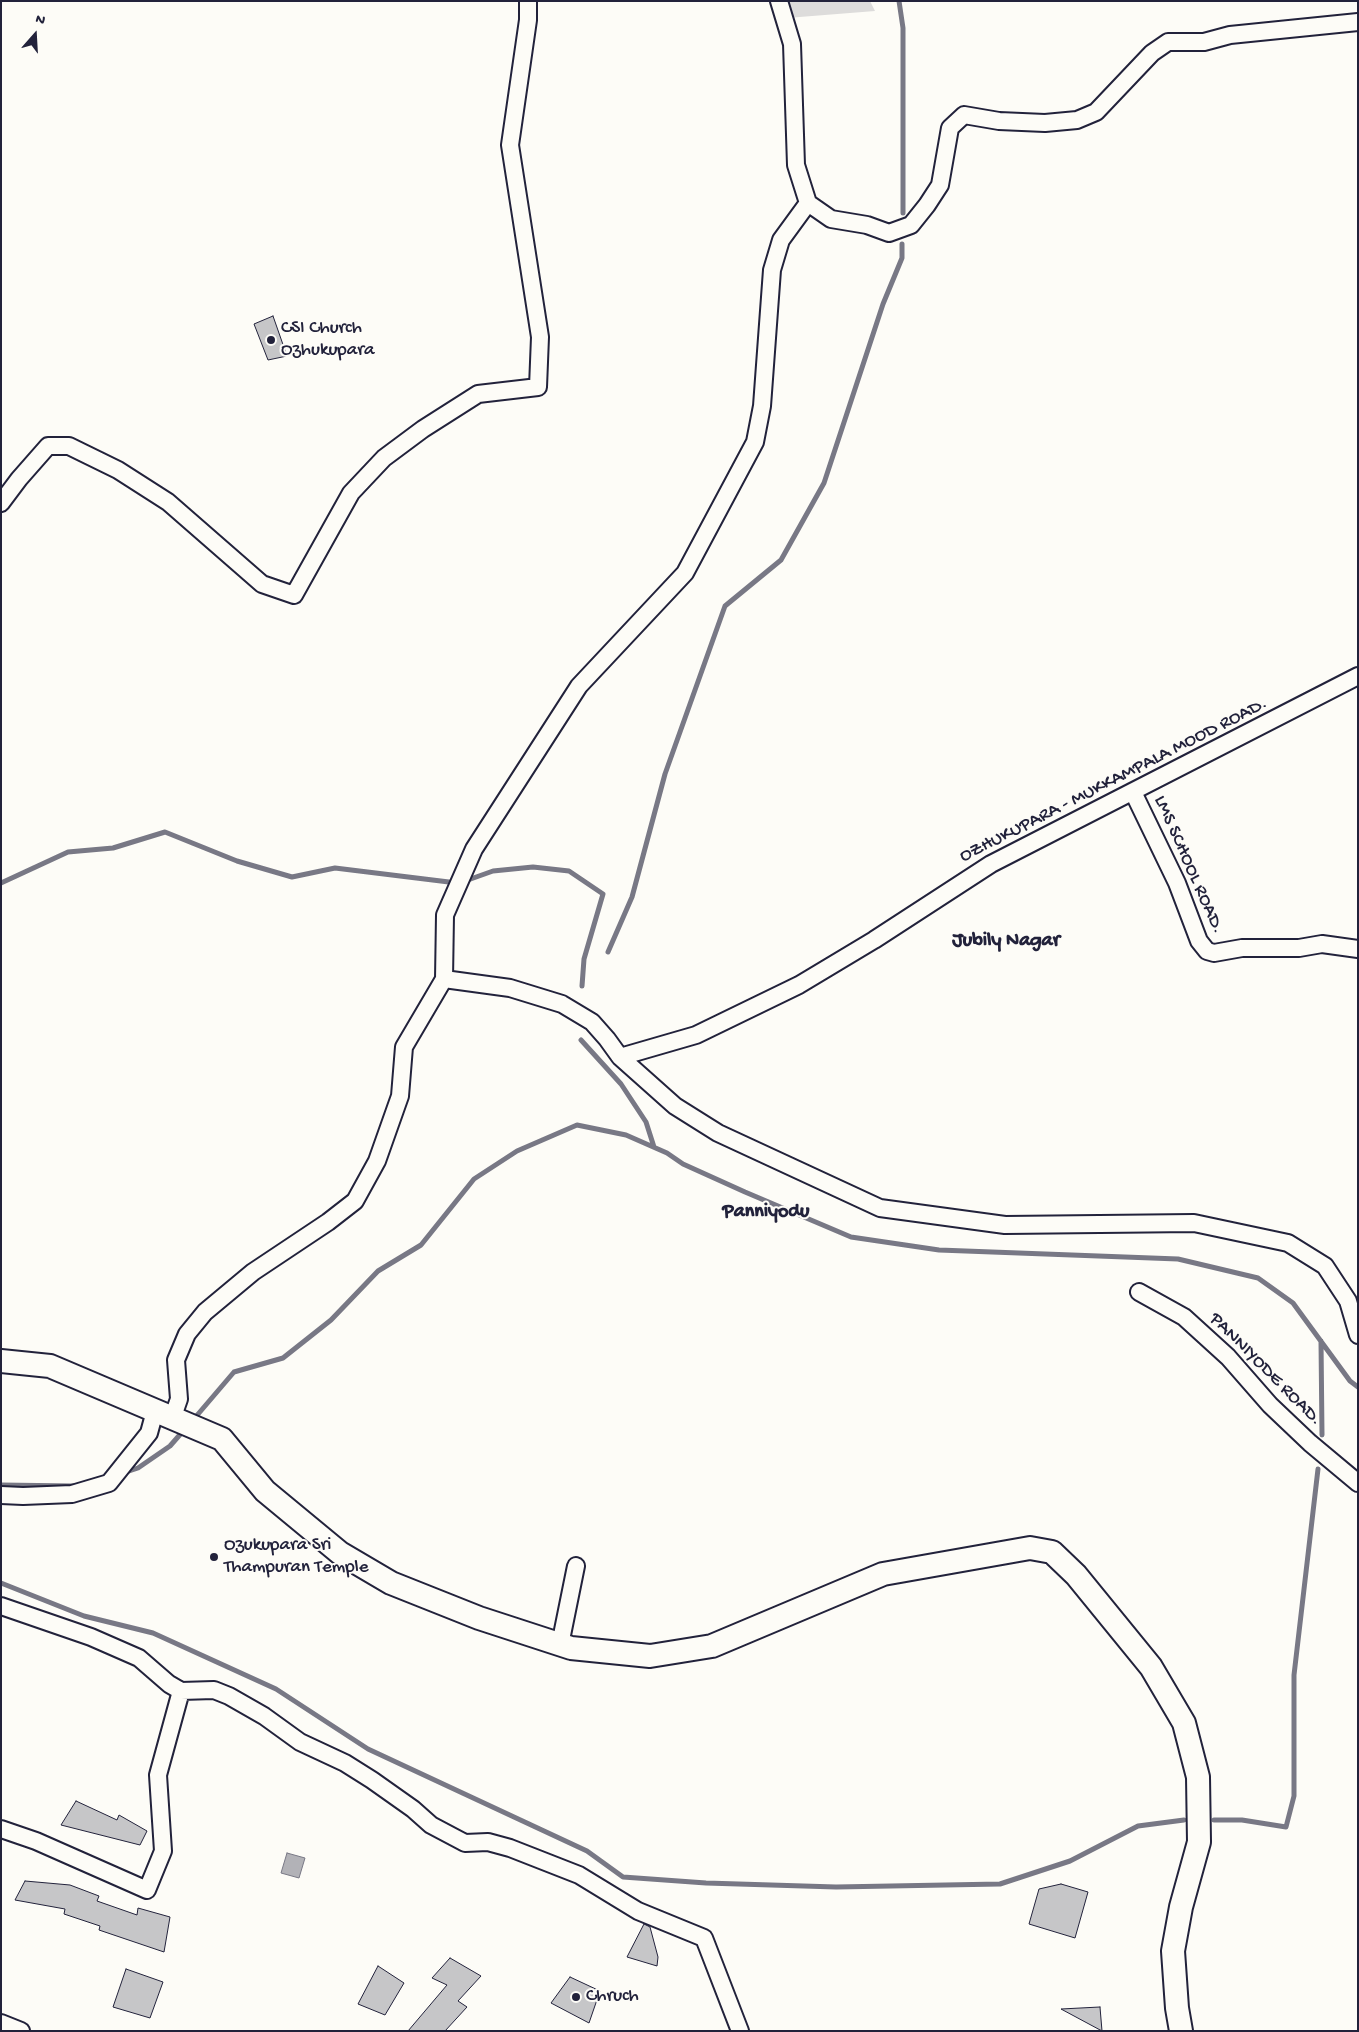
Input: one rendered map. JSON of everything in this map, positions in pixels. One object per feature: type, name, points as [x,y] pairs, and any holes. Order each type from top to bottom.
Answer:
[{"type":"main road","points":[[1,1361],[50,1366],[222,1439],[265,1491],[340,1553],[391,1583],[479,1618],[571,1648],[650,1656],[712,1646],[883,1574],[1030,1548],[1052,1552],[1076,1575],[1151,1667],[1184,1723],[1198,1777],[1199,1842],[1181,1907],[1173,1951],[1177,2008],[1181,2031]]},
{"type":"street","points":[[1,503],[18,479],[48,446],[69,446],[118,470],[168,502],[262,584],[294,595],[350,493],[384,458],[423,429],[478,394],[538,387],[540,338],[510,145],[528,20],[528,1]]},
{"type":"street","points":[[779,1],[792,44],[796,165],[808,204],[831,219],[889,233],[912,225],[940,185],[950,128],[964,115],[1007,122],[1045,123],[1077,120],[1096,112],[1152,53],[1168,42],[1204,42],[1230,35],[1358,22]]},
{"type":"street","points":[[1,1494],[23,1496],[72,1494],[109,1483],[149,1434],[170,1417],[179,1399],[176,1360],[187,1334],[205,1312],[252,1272],[328,1222],[355,1201],[377,1162],[400,1096],[404,1047],[444,979],[445,914],[474,849],[579,686],[685,573],[755,442],[762,406],[772,270],[781,240],[808,204]]},
{"type":"street","name":"OZHUKUPARA - MUKKAMPALA MOOD ROAD.","points":[[620,1057],[696,1036],[799,985],[874,940],[991,864],[1358,676]]},
{"type":"street","name":"LMS SCHOOL ROAD.","points":[[1133,792],[1177,883],[1199,942],[1207,952],[1214,953],[1242,948],[1299,948],[1322,944],[1358,949]]},
{"type":"street","points":[[444,979],[510,988],[562,1004],[592,1022],[608,1039],[620,1057],[675,1106],[718,1133],[880,1208],[1005,1225],[1194,1223],[1288,1243],[1325,1266],[1348,1301],[1358,1335]]},
{"type":"street","name":"PANNIYODE ROAD.","points":[[1139,1292],[1184,1317],[1228,1357],[1270,1406],[1310,1443],[1358,1483]]},
{"type":"street","points":[[560,1645],[576,1566]]},
{"type":"street","points":[[1,1606],[91,1637],[139,1658],[169,1684],[181,1691],[214,1690],[229,1696],[264,1716],[300,1742],[345,1763],[372,1780],[413,1809],[431,1825],[465,1842],[488,1842],[510,1848],[579,1875],[638,1911],[704,1938],[740,2031]]},
{"type":"street","points":[[1,1829],[36,1841],[147,1890],[163,1851],[158,1774],[181,1691]]},
{"type":"street","points":[[1,2023],[21,2031]]},
{"type":"shaded area","points":[[782,1],[870,1],[875,11],[787,18]]},
{"type":"shaded area","points":[[287,1853],[305,1858],[299,1878],[281,1873]]},
{"type":"building","name":"CSI Church Ozhukupara","points":[[273,316],[287,356],[268,360],[254,324]]},
{"type":"building","points":[[76,1801],[117,1820],[119,1815],[147,1831],[140,1845],[61,1825]]},
{"type":"building","points":[[25,1881],[70,1885],[99,1896],[97,1901],[137,1915],[138,1908],[170,1917],[164,1952],[99,1930],[100,1926],[64,1914],[65,1909],[15,1900]]},
{"type":"building","points":[[1061,1884],[1088,1892],[1075,1938],[1029,1924],[1039,1889]]},
{"type":"building","points":[[644,1924],[650,1927],[658,1957],[657,1966],[627,1957]]},
{"type":"building","points":[[450,1958],[481,1976],[458,2001],[467,2007],[445,2031],[408,2031],[447,1985],[432,1978]]},
{"type":"building","points":[[378,1966],[404,1983],[385,2015],[358,2004]]},
{"type":"building","points":[[126,1969],[163,1982],[150,2018],[113,2007]]},
{"type":"building","name":"Chruch","points":[[570,1977],[600,1991],[589,2023],[551,2003]]},
{"type":"building","points":[[1100,2007],[1102,2031],[1061,2009]]},
{"type":"waterway","points":[[899,1],[903,28],[903,213]]},
{"type":"waterway","points":[[608,952],[632,897],[665,774],[725,606],[781,560],[824,483],[883,304],[902,258],[902,244]]},
{"type":"waterway","points":[[1,883],[68,852],[113,848],[165,832],[237,861],[292,877],[335,868],[457,883]]},
{"type":"waterway","points":[[465,881],[493,871],[533,867],[569,871],[603,894],[584,959],[582,986]]},
{"type":"waterway","points":[[581,1040],[621,1084],[646,1122],[654,1147]]},
{"type":"waterway","points":[[193,1420],[234,1372],[283,1358],[331,1320],[378,1271],[421,1245],[474,1179],[517,1151],[577,1125],[626,1135],[667,1153],[683,1164],[851,1237],[939,1250],[1178,1259],[1258,1278],[1293,1303],[1350,1381],[1358,1387]]},
{"type":"waterway","points":[[1321,1341],[1322,1435]]},
{"type":"waterway","points":[[123,1473],[138,1468],[170,1446],[184,1430]]},
{"type":"waterway","points":[[1214,1820],[1242,1820],[1286,1827],[1294,1796],[1294,1675],[1318,1469]]},
{"type":"waterway","points":[[1,1485],[74,1486]]},
{"type":"waterway","points":[[1,1583],[84,1616],[153,1633],[276,1689],[368,1749],[587,1851],[623,1877],[706,1883],[836,1887],[1000,1884],[1070,1861],[1138,1826],[1184,1820]]},
{"type":"place","name":"CSI Church Ozhukupara","points":[[271,340]]},
{"type":"place","name":"Ozukupara Sri Thampuran Temple","points":[[214,1557]]},
{"type":"place","name":"Chruch","points":[[576,1997]]},
{"type":"district","name":"Jubily Nagar","points":[[1006,942]]},
{"type":"district","name":"Panniyodu","points":[[766,1213]]}]
